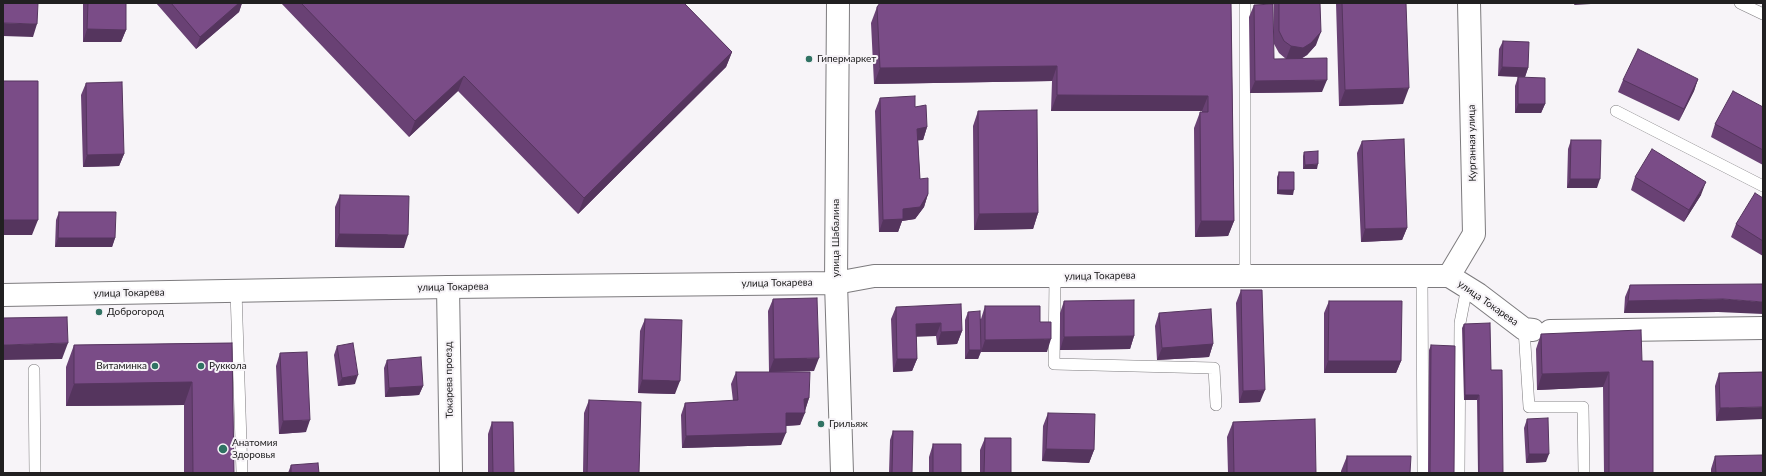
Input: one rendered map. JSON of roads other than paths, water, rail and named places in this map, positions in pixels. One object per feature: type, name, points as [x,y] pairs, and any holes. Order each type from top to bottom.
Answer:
[{"type":"street","name":"улица Шабалина","points":[[838,3],[836,282],[842,473]]},
{"type":"street","name":"Курганная улица","points":[[1449,276],[1474,234],[1469,3]]},
{"type":"street","name":"улица Токарева","points":[[3,295],[836,282],[874,276],[1449,276],[1536,330]]},
{"type":"street","name":"Токарева проезд","points":[[448,287],[451,473]]},
{"type":"street","points":[[1536,330],[1763,328]]},
{"type":"lane","points":[[1245,3],[1245,275]]},
{"type":"lane","points":[[1740,3],[1763,14]]},
{"type":"lane","points":[[1616,111],[1763,186]]},
{"type":"lane","points":[[1422,276],[1423,473]]},
{"type":"lane","points":[[1055,277],[1054,364],[1214,368],[1216,406]]},
{"type":"lane","points":[[1459,473],[1460,323],[1467,288]]},
{"type":"lane","points":[[236,291],[242,473]]},
{"type":"lane","points":[[1536,330],[1529,408],[1583,407],[1584,473]]},
{"type":"lane","points":[[34,370],[35,473]]},
{"type":"place","name":"Гипермаркет","points":[[809,59]]},
{"type":"place","name":"Доброгород","points":[[99,312]]},
{"type":"place","name":"Витаминка","points":[[155,366]]},
{"type":"place","name":"Руккола","points":[[201,366]]},
{"type":"place","name":"Грильяж","points":[[821,424]]},
{"type":"place","name":"Анатомия Здоровья","points":[[223,449]]}]
